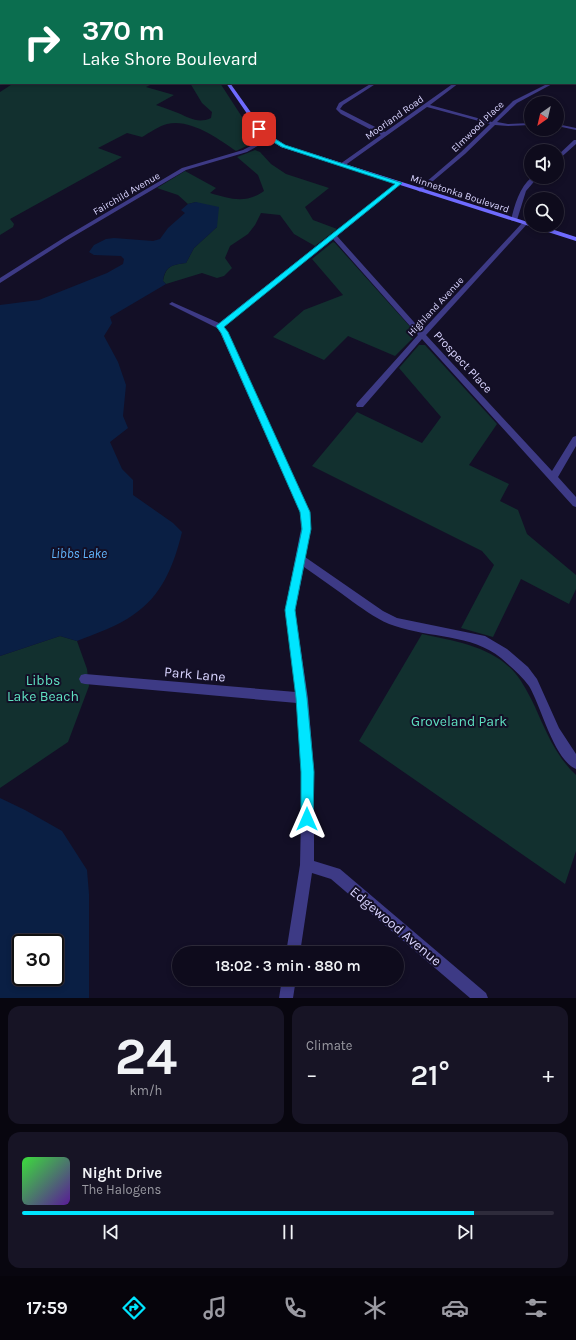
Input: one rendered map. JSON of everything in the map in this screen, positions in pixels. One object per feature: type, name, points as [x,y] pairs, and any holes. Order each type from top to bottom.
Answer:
[{"type":"main road","name":"Minnetonka Boulevard","points":[[229,84],[259,129],[270,138],[284,146],[524,223]]},
{"type":"main road","name":"Minnetonka Boulevard","points":[[554,232],[576,239]]},
{"type":"street","points":[[373,84],[341,104],[338,109],[384,134]]},
{"type":"street","name":"Moorland Road","points":[[342,165],[455,84]]},
{"type":"street","name":"Elmwood Place","points":[[420,190],[463,153],[515,102],[550,84]]},
{"type":"street","points":[[426,105],[492,123],[508,125],[524,124]]},
{"type":"street","points":[[564,126],[576,129]]},
{"type":"street","name":"Fairchild Avenue","points":[[0,281],[67,238],[184,169],[245,151],[270,138]]},
{"type":"street","points":[[564,152],[576,141]]},
{"type":"street","points":[[220,326],[399,183]]},
{"type":"street","points":[[514,220],[522,196],[529,184]]},
{"type":"street","name":"Highland Avenue","points":[[360,405],[524,224]]},
{"type":"street","name":"Prospect Place","points":[[334,236],[422,335],[576,503]]},
{"type":"street","points":[[172,304],[220,326],[224,332],[305,512],[306,529],[290,610],[302,698],[308,772],[307,865],[294,946]]},
{"type":"street","points":[[553,478],[576,439]]},
{"type":"street","points":[[300,559],[379,614],[396,622],[484,641],[502,653],[524,671],[533,683],[555,732],[566,751],[576,763]]},
{"type":"street","name":"Park Lane","points":[[85,679],[302,698]]},
{"type":"street","name":"Edgewood Avenue","points":[[307,865],[335,874],[481,998]]},
{"type":"street","points":[[286,998],[288,986]]},
{"type":"green space","points":[[12,84],[152,84],[146,87],[174,95],[156,105],[190,118],[206,120],[211,118],[212,112],[202,103],[191,84],[221,84],[255,137],[259,140],[236,151],[204,131],[185,124],[176,123],[164,125],[142,137],[127,133],[98,148],[122,157],[10,219],[14,224],[13,227],[0,235],[0,92]]},
{"type":"green space","points":[[255,150],[260,152],[271,164],[286,174],[329,188],[305,207],[313,220],[337,229],[315,246],[294,234],[280,215],[261,213],[255,225],[248,234],[230,246],[225,258],[232,268],[224,276],[217,278],[202,273],[166,284],[163,281],[168,269],[176,265],[186,263],[194,248],[217,227],[196,202],[188,204],[178,195],[157,188],[185,171],[216,188],[210,193],[238,199],[251,198],[264,191],[258,175],[237,157]]},
{"type":"green space","points":[[333,242],[414,331],[415,336],[395,356],[348,336],[324,360],[273,337],[304,310],[343,295],[312,259]]},
{"type":"green space","points":[[419,345],[425,345],[497,424],[469,465],[509,484],[500,501],[518,510],[527,534],[576,575],[576,589],[569,604],[521,579],[493,637],[461,628],[494,565],[482,551],[312,466],[357,412],[422,443],[441,417],[399,368]]},
{"type":"green space","name":"Groveland Park","points":[[422,634],[463,643],[490,653],[512,670],[521,681],[554,747],[564,762],[576,775],[576,851],[565,884],[359,741]]},
{"type":"green space","name":"Libbs Lake Beach","points":[[60,636],[77,641],[87,669],[89,686],[68,742],[0,788],[0,656]]},
{"type":"water","name":"Libbs Lake","points":[[196,202],[219,207],[217,227],[194,248],[186,263],[167,269],[163,281],[166,284],[110,317],[112,323],[104,336],[118,362],[126,385],[123,416],[128,428],[110,442],[122,469],[133,480],[133,495],[173,523],[182,532],[171,568],[152,599],[133,615],[120,623],[77,641],[60,636],[0,656],[0,305],[39,300],[107,273],[123,264],[124,259],[121,256],[94,255],[89,252],[94,245],[106,239],[114,238],[153,241],[160,239],[168,228],[185,213],[181,210],[188,204]]},
{"type":"water","points":[[0,798],[62,831],[87,870],[89,894],[89,998],[0,998]]},
{"type":"route","points":[[259,129],[270,138],[284,146],[399,183],[220,326],[259,408],[305,512],[306,529],[290,610],[302,698],[308,772],[307,819]]}]
